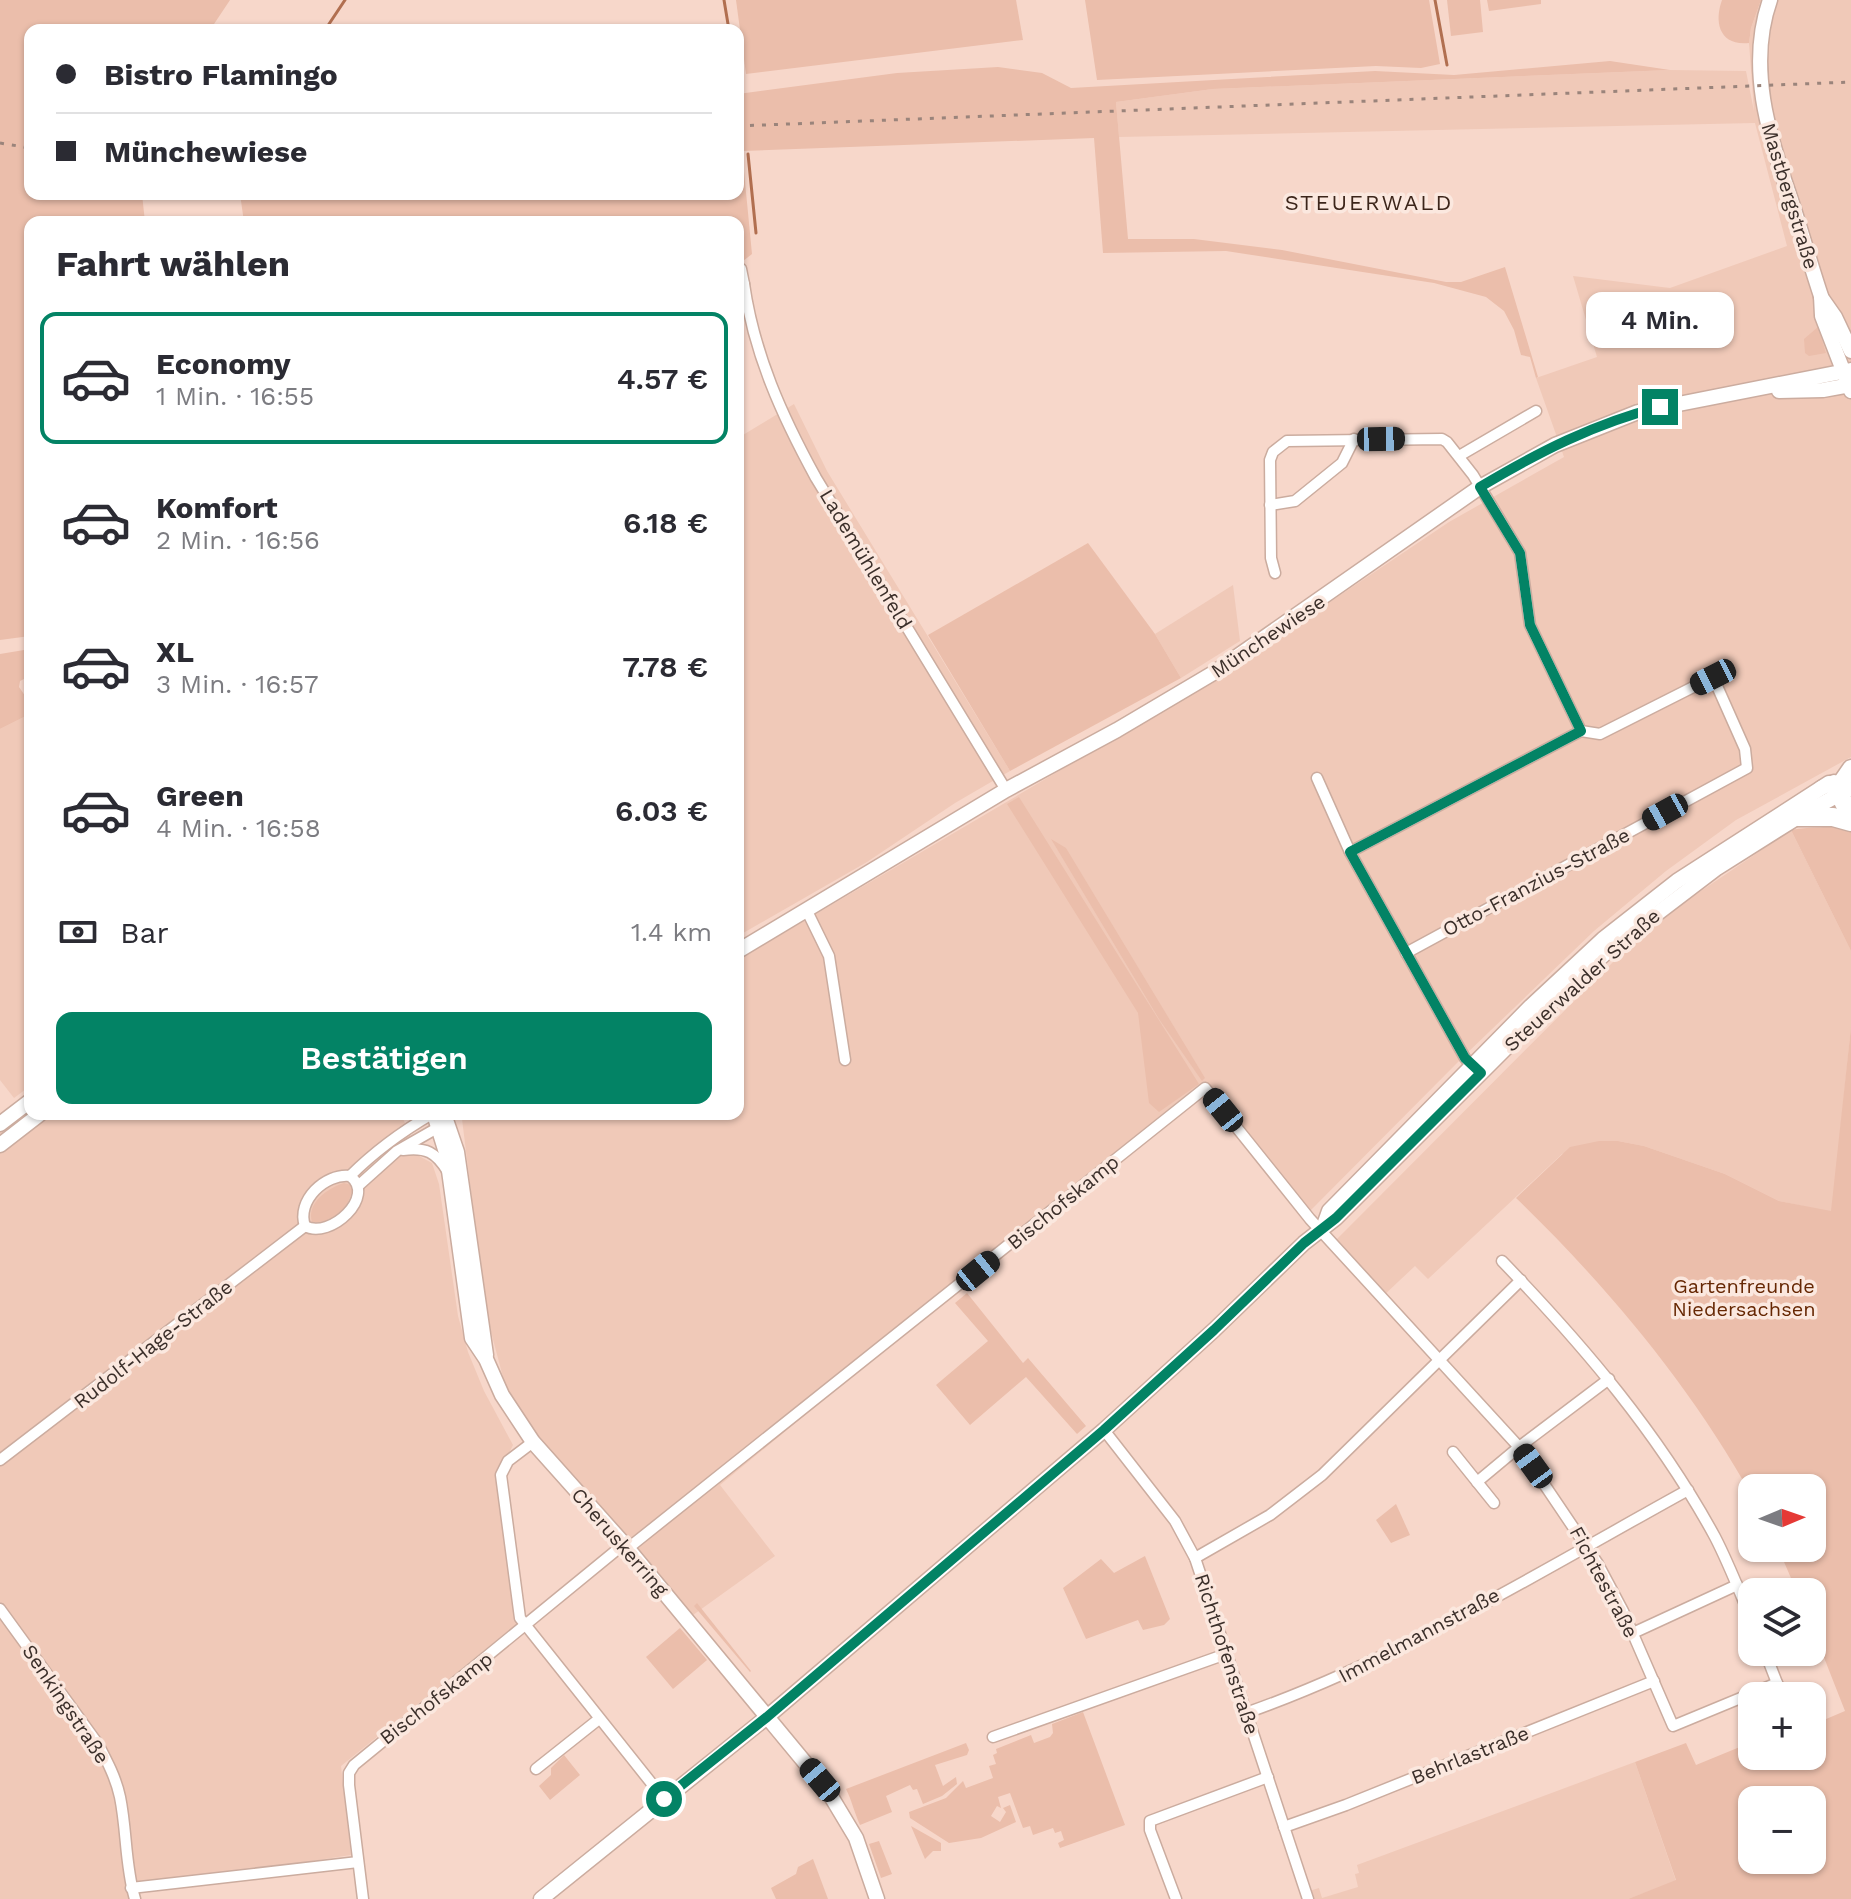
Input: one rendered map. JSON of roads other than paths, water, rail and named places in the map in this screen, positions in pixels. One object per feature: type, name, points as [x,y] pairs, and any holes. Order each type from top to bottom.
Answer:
[{"type":"highway","points":[[1798,817],[1851,820],[1846,790]]},
{"type":"main road","points":[[1846,790],[1851,768]]},
{"type":"street","name":"Mastbergstraße","points":[[1770,0],[1763,20],[1760,47],[1765,115],[1779,169],[1821,296],[1851,351]]},
{"type":"street","name":"Mastbergstraße","points":[[1821,296],[1822,316],[1849,381]]},
{"type":"street","name":"Lademühlenfeld","points":[[744,319],[789,429],[816,478],[1006,790]]},
{"type":"street","name":"Münchewiese","points":[[744,948],[1006,790],[1117,730],[1244,654],[1480,487],[1555,445],[1618,419],[1660,407],[1739,392],[1823,390],[1849,381]]},
{"type":"street","points":[[1459,456],[1536,411]]},
{"type":"street","points":[[1270,505],[1295,501],[1342,463],[1354,439]]},
{"type":"street","points":[[1275,573],[1271,558],[1270,460],[1279,445],[1287,441],[1442,439],[1459,456],[1520,553],[1530,625],[1581,731],[1350,852]]},
{"type":"street","name":"Otto-Franzius-Straße","points":[[1406,953],[1747,768],[1745,749],[1713,677],[1600,734],[1581,731]]},
{"type":"street","name":"Steuerwalder Straße","points":[[1476,1070],[1562,977],[1647,902],[1747,833],[1851,768]]},
{"type":"street","points":[[1317,778],[1350,852],[1465,1058],[1476,1070]]},
{"type":"street","name":"Steuerwalder Straße","points":[[541,1899],[767,1717],[1104,1430],[1322,1227],[1329,1211],[1476,1070],[1655,912],[1717,868],[1846,790],[1834,782],[1821,788]]},
{"type":"street","points":[[807,911],[829,956],[845,1060]]},
{"type":"street","name":"Bischofskamp","points":[[363,1899],[349,1785],[349,1773],[354,1765],[526,1625],[1205,1088],[1322,1227]]},
{"type":"street","points":[[0,1124],[24,1106]]},
{"type":"street","points":[[0,1145],[32,1120]]},
{"type":"street","points":[[399,1133],[406,1120]]},
{"type":"street","points":[[305,1226],[302,1217],[308,1197],[335,1177],[350,1176],[399,1133],[434,1120]]},
{"type":"street","name":"Rudolf-Hage-Straße","points":[[0,1460],[305,1226],[319,1231],[329,1227],[351,1208],[359,1193],[358,1186],[436,1120]]},
{"type":"street","name":"Cheruskerring","points":[[439,1120],[472,1338],[486,1359],[502,1395],[533,1442],[625,1547],[838,1806],[867,1865],[877,1899]]},
{"type":"street","name":"Cheruskerring","points":[[440,1120],[461,1179],[486,1359]]},
{"type":"street","points":[[397,1151],[427,1149],[437,1156],[449,1174]]},
{"type":"street","points":[[350,1176],[358,1186]]},
{"type":"street","name":"Fichtestraße","points":[[1322,1227],[1519,1447],[1587,1545],[1633,1633],[1673,1726],[1738,1699]]},
{"type":"street","points":[[1502,1261],[1578,1341],[1659,1446],[1716,1539],[1737,1585],[1633,1633]]},
{"type":"street","points":[[1195,1558],[1244,1531],[1299,1494],[1350,1449],[1521,1280]]},
{"type":"street","points":[[1477,1482],[1609,1379]]},
{"type":"street","name":"Richthofenstraße","points":[[1104,1430],[1175,1521],[1195,1558],[1308,1899]]},
{"type":"street","points":[[533,1442],[508,1461],[501,1475],[517,1611],[664,1799]]},
{"type":"street","points":[[1453,1452],[1494,1503]]},
{"type":"street","name":"Immelmannstraße","points":[[1246,1713],[1370,1664],[1688,1490]]},
{"type":"street","name":"Senkingstraße","points":[[0,1609],[98,1744],[109,1764],[120,1797],[133,1893]]},
{"type":"street","points":[[993,1737],[1226,1654]]},
{"type":"street","name":"Behrlastraße","points":[[1284,1827],[1654,1681]]},
{"type":"street","points":[[536,1769],[599,1719]]},
{"type":"street","points":[[1176,1899],[1150,1830],[1150,1821],[1268,1777]]},
{"type":"street","points":[[133,1893],[358,1862]]},
{"type":"waterway","points":[[329,24],[345,0]]},
{"type":"waterway","points":[[724,0],[728,24]]},
{"type":"waterway","points":[[1435,0],[1447,65]]},
{"type":"waterway","points":[[748,154],[756,233]]},
{"type":"railway","points":[[744,126],[1851,82]]},
{"type":"railway","points":[[0,143],[24,147]]},
{"type":"district","name":"STEUERWALD","points":[[1369,202]]},
{"type":"park label","name":"Gartenfreunde Niedersachsen","points":[[1744,1298]]}]
